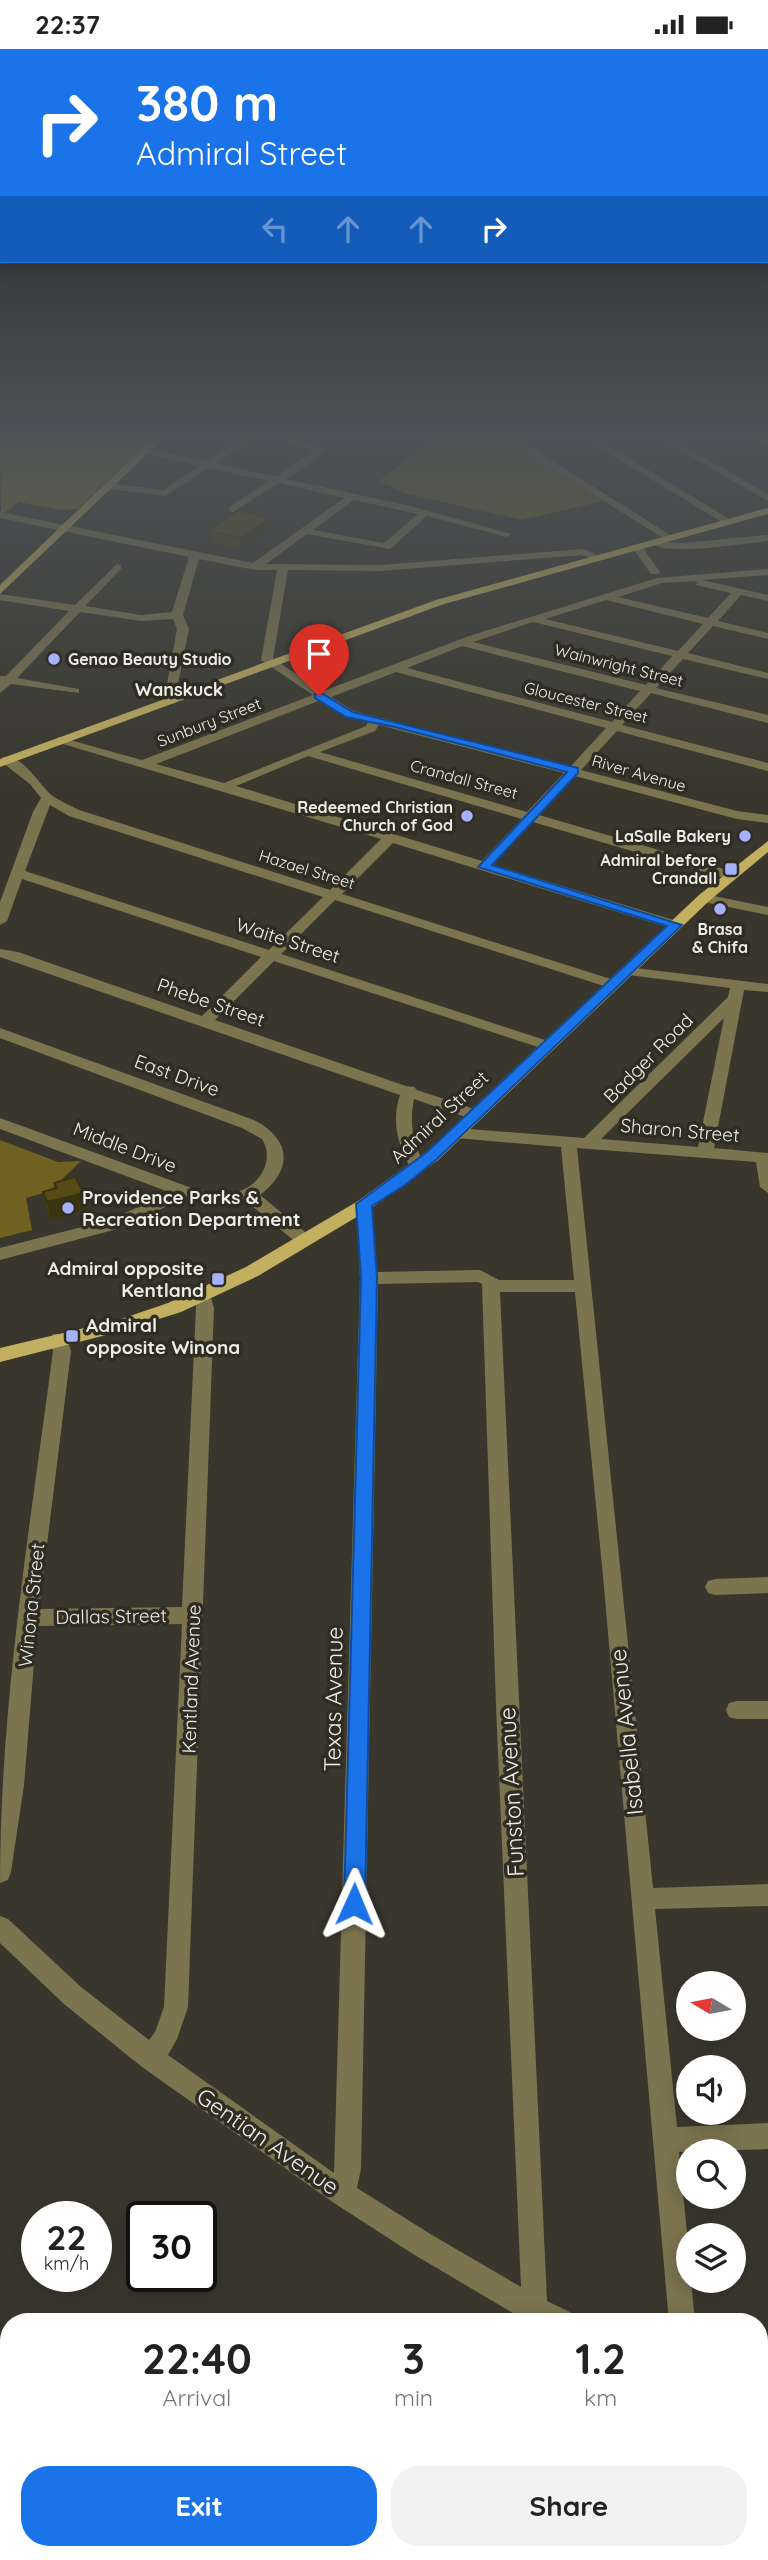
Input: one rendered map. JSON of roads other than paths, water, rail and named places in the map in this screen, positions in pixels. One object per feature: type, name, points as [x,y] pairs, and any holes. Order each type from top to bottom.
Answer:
[{"type":"main road","points":[[0,591],[38,555]]},
{"type":"main road","points":[[4,761],[440,603],[604,555]]},
{"type":"main road","name":"Admiral Street","points":[[0,1355],[134,1321],[203,1295],[304,1240],[400,1181],[456,1133],[546,1045],[729,875],[764,851]]},
{"type":"street","points":[[190,555],[255,567],[380,569],[545,555]]},
{"type":"street","points":[[255,567],[271,555]]},
{"type":"street","points":[[592,555],[597,557]]},
{"type":"street","points":[[643,555],[655,572]]},
{"type":"street","points":[[170,701],[183,629],[177,615],[194,556]]},
{"type":"street","points":[[3,683],[117,567]]},
{"type":"street","points":[[271,664],[267,660],[283,568]]},
{"type":"street","name":"Sunbury Street","points":[[144,764],[462,642],[533,619],[661,580],[768,572]]},
{"type":"street","points":[[687,578],[768,598]]},
{"type":"street","points":[[484,867],[739,591]]},
{"type":"street","points":[[0,597],[153,619],[177,615]]},
{"type":"street","points":[[606,597],[768,636]]},
{"type":"street","points":[[533,619],[768,676]]},
{"type":"street","name":"Wainwright Street","points":[[462,642],[768,719]]},
{"type":"street","name":"River Avenue","points":[[271,664],[349,715],[376,719],[702,806],[768,819]]},
{"type":"street","name":"Gloucester Street","points":[[395,668],[768,767]]},
{"type":"street","points":[[3,683],[75,691]]},
{"type":"street","points":[[225,787],[256,772],[371,728],[376,719]]},
{"type":"street","points":[[59,741],[225,787],[675,925]]},
{"type":"street","name":"Crandall Street","points":[[310,753],[729,875]]},
{"type":"street","name":"Hazael Street","points":[[4,761],[34,781],[47,799],[74,813],[612,984]]},
{"type":"street","points":[[0,921],[39,812],[47,799]]},
{"type":"street","points":[[206,1020],[389,839]]},
{"type":"street","name":"Waite Street","points":[[17,873],[546,1045]]},
{"type":"street","points":[[704,898],[768,911]]},
{"type":"street","name":"Phebe Street","points":[[0,953],[13,955],[206,1020],[474,1115]]},
{"type":"street","points":[[626,971],[736,992],[768,988]]},
{"type":"street","points":[[705,1153],[736,992]]},
{"type":"street","name":"Badger Road","points":[[578,1142],[736,992]]},
{"type":"street","name":"East Drive","points":[[0,1033],[233,1117],[262,1131],[271,1139],[277,1151],[275,1167],[264,1183],[248,1194]]},
{"type":"street","points":[[409,1090],[403,1105],[409,1148],[418,1166]]},
{"type":"street","name":"Middle Drive","points":[[0,1122],[183,1191],[223,1199],[240,1198],[248,1194]]},
{"type":"street","name":"Sharon Street","points":[[456,1133],[765,1158]]},
{"type":"street","name":"Isabella Avenue","points":[[578,1142],[583,1286],[681,2313]]},
{"type":"street","points":[[765,1158],[768,1187]]},
{"type":"street","points":[[0,1254],[127,1219],[168,1202],[183,1191]]},
{"type":"street","points":[[248,1194],[304,1240]]},
{"type":"street","name":"Texas Avenue","points":[[343,2194],[348,2169],[369,1278],[364,1204]]},
{"type":"street","points":[[369,1278],[583,1286]]},
{"type":"street","name":"Funston Avenue","points":[[489,1282],[535,2284],[533,2309]]},
{"type":"street","name":"Kentland Avenue","points":[[151,2058],[165,2039],[176,2007],[205,1308],[203,1295]]},
{"type":"street","name":"Winona Street","points":[[0,1872],[13,1785],[29,1618],[62,1351],[59,1339]]},
{"type":"street","points":[[715,1587],[768,1585]]},
{"type":"street","name":"Dallas Street","points":[[29,1618],[193,1615]]},
{"type":"street","points":[[737,1710],[768,1710]]},
{"type":"street","points":[[642,1899],[768,1895]]},
{"type":"street","name":"Gentian Avenue","points":[[0,1927],[46,1971],[151,2058],[296,2164],[541,2313]]},
{"type":"street","points":[[666,2140],[768,2136]]},
{"type":"place","name":"Genao Beauty Studio","points":[[54,659]]},
{"type":"place","name":"Redeemed Christian Church of God","points":[[467,816]]},
{"type":"place","name":"LaSalle Bakery","points":[[745,836]]},
{"type":"place","name":"Admiral before Crandall","points":[[731,869]]},
{"type":"place","name":"Brasa & Chifa","points":[[720,909]]},
{"type":"place","name":"Providence Parks & Recreation Department","points":[[68,1208]]},
{"type":"place","name":"Admiral opposite Kentland","points":[[218,1279]]},
{"type":"place","name":"Admiral opposite Winona","points":[[72,1336]]},
{"type":"district","name":"Wanskuck","points":[[179,689]]}]
